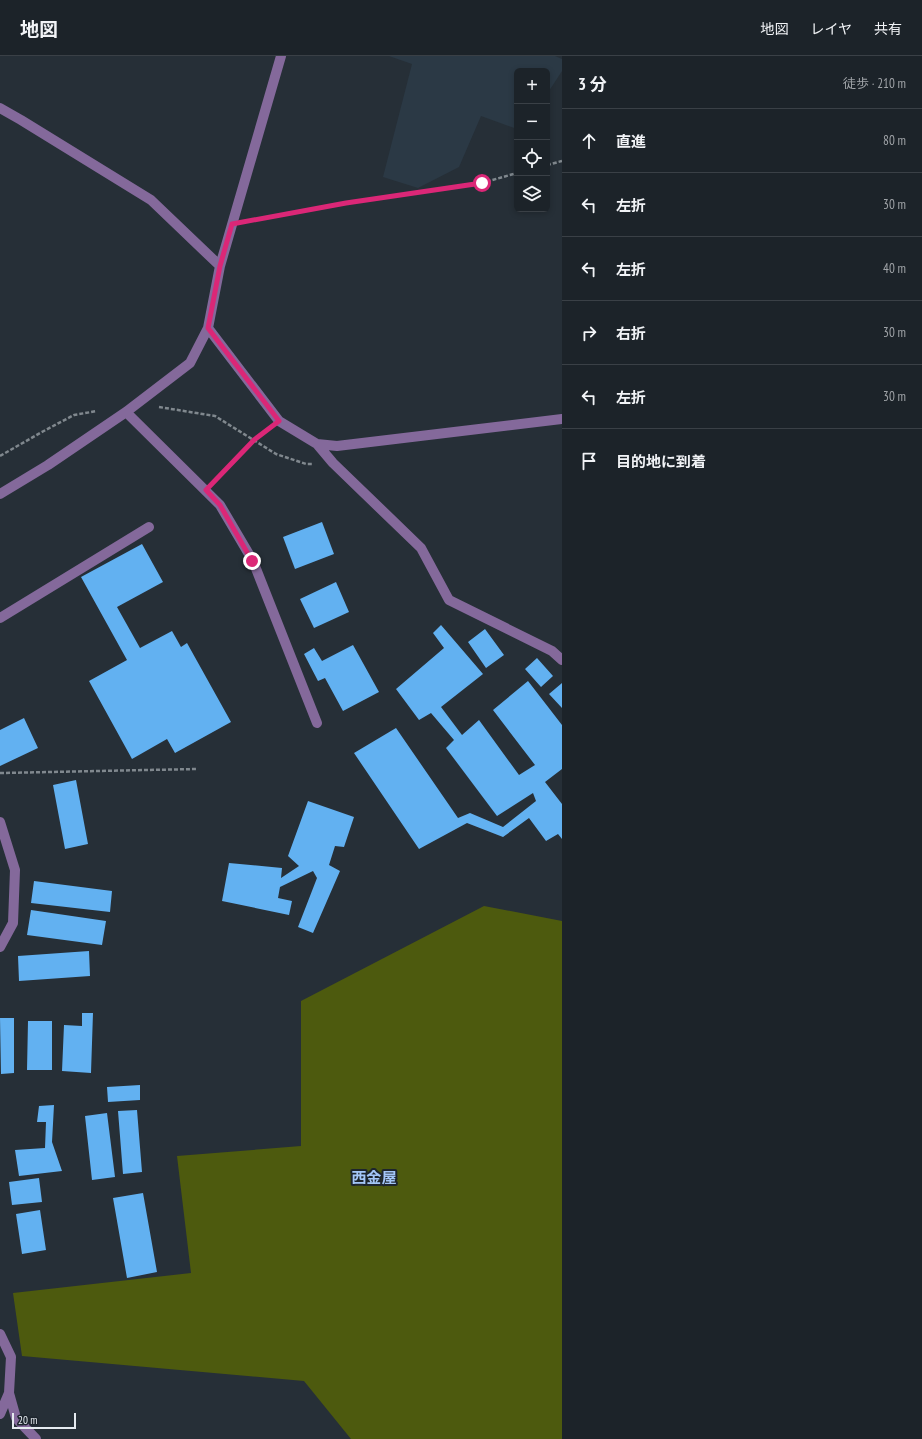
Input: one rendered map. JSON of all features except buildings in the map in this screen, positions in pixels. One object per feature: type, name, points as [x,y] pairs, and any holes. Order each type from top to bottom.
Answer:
[{"type":"street","points":[[0,494],[48,465],[126,412],[190,363],[208,328],[220,266],[281,56]]},
{"type":"street","points":[[0,108],[151,200],[220,266]]},
{"type":"street","points":[[208,328],[279,421],[317,444],[333,463],[421,548],[449,600],[552,651],[562,660]]},
{"type":"street","points":[[126,412],[220,505],[252,561],[317,723]]},
{"type":"street","points":[[317,444],[337,446],[562,419]]},
{"type":"street","points":[[0,618],[149,527]]},
{"type":"street","points":[[0,822],[15,870],[13,923],[0,947]]},
{"type":"street","points":[[0,1334],[11,1357],[9,1393],[16,1418],[36,1439]]},
{"type":"street","points":[[0,1414],[9,1393]]},
{"type":"path","points":[[550,164],[562,161]]},
{"type":"path","points":[[232,224],[346,203],[482,183],[514,175]]},
{"type":"path","points":[[206,490],[254,440],[279,421]]},
{"type":"path","points":[[0,774],[197,769]]},
{"type":"shaded area","points":[[389,56],[555,56],[562,59],[562,71],[550,89],[550,68],[514,68],[514,128],[481,116],[459,167],[418,188],[383,177],[412,64]]},
{"type":"green space","points":[[484,906],[562,921],[562,1439],[351,1439],[304,1381],[22,1356],[13,1293],[191,1273],[177,1156],[301,1146],[301,1001]]},
{"type":"district","name":"西金屋","points":[[374,1177]]},
{"type":"route","points":[[252,561],[220,505],[206,490],[254,440],[279,421],[208,328],[220,266],[232,224],[346,203],[482,183]]}]
